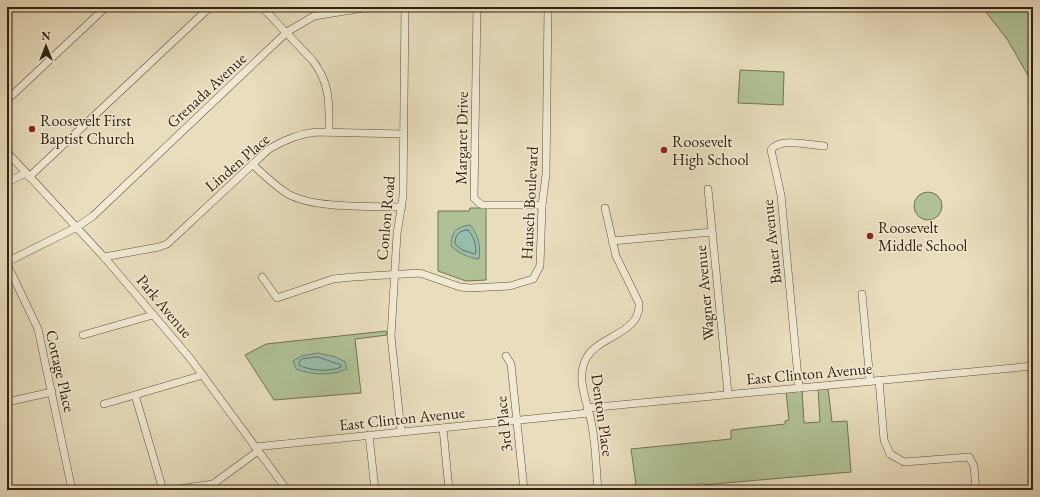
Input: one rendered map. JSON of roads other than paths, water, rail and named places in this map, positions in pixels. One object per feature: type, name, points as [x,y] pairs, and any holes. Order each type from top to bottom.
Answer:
[{"type":"street","points":[[7,100],[106,7]]},
{"type":"street","points":[[262,7],[314,61],[325,79],[329,93],[329,132]]},
{"type":"street","name":"Grenada Avenue","points":[[7,263],[77,227],[93,216],[287,32],[314,16],[370,7]]},
{"type":"street","name":"Conlon Road","points":[[401,431],[391,336],[397,234],[402,207],[405,7]]},
{"type":"street","name":"Margaret Drive","points":[[477,7],[474,198],[479,203],[484,205],[542,205]]},
{"type":"street","name":"Hausch Boulevard","points":[[262,277],[277,298],[333,279],[420,273],[470,288],[510,286],[527,282],[536,275],[540,266],[542,205],[546,174],[548,7]]},
{"type":"street","points":[[7,182],[28,175],[208,8]]},
{"type":"street","name":"Linden Place","points":[[104,257],[159,247],[167,244],[268,149],[284,140],[305,133],[329,132],[404,134]]},
{"type":"street","name":"Bauer Avenue","points":[[799,388],[781,195],[771,150],[774,146],[781,142],[824,146]]},
{"type":"street","name":"Park Avenue","points":[[7,152],[77,227],[154,314],[203,375],[287,490]]},
{"type":"street","points":[[252,164],[279,188],[302,200],[319,204],[402,207]]},
{"type":"street","name":"Wagner Avenue","points":[[708,189],[728,394]]},
{"type":"street","name":"Denton Place","points":[[598,490],[592,426],[582,377],[583,368],[586,359],[595,349],[630,326],[636,318],[639,310],[639,302],[616,256],[605,208]]},
{"type":"street","points":[[612,242],[712,232]]},
{"type":"street","name":"Cottage Place","points":[[7,263],[38,329],[72,490]]},
{"type":"street","points":[[862,294],[870,381]]},
{"type":"street","points":[[83,335],[154,314]]},
{"type":"street","name":"3rd Place","points":[[506,356],[511,364],[524,490]]},
{"type":"street","name":"East Clinton Avenue","points":[[257,449],[401,431],[551,417],[588,410],[728,394],[1033,366]]},
{"type":"street","points":[[104,404],[203,375]]},
{"type":"street","points":[[879,380],[884,440],[890,454],[904,462],[969,457],[974,466],[976,490]]},
{"type":"street","points":[[7,402],[52,392]]},
{"type":"street","points":[[135,395],[163,490]]},
{"type":"street","points":[[443,428],[449,490]]},
{"type":"street","points":[[369,435],[375,490]]},
{"type":"street","points":[[172,490],[213,484],[257,449]]},
{"type":"water","points":[[470,225],[478,240],[480,249],[479,259],[464,255],[451,246],[452,237],[455,231],[461,227]]},
{"type":"water","points":[[318,353],[336,357],[345,362],[347,369],[335,373],[322,374],[308,373],[296,369],[293,361],[301,356]]},
{"type":"place","name":"Roosevelt First Baptist Church","points":[[32,129]]},
{"type":"place","name":"Roosevelt High School","points":[[664,150]]},
{"type":"place","name":"Roosevelt Middle School","points":[[870,236]]}]
